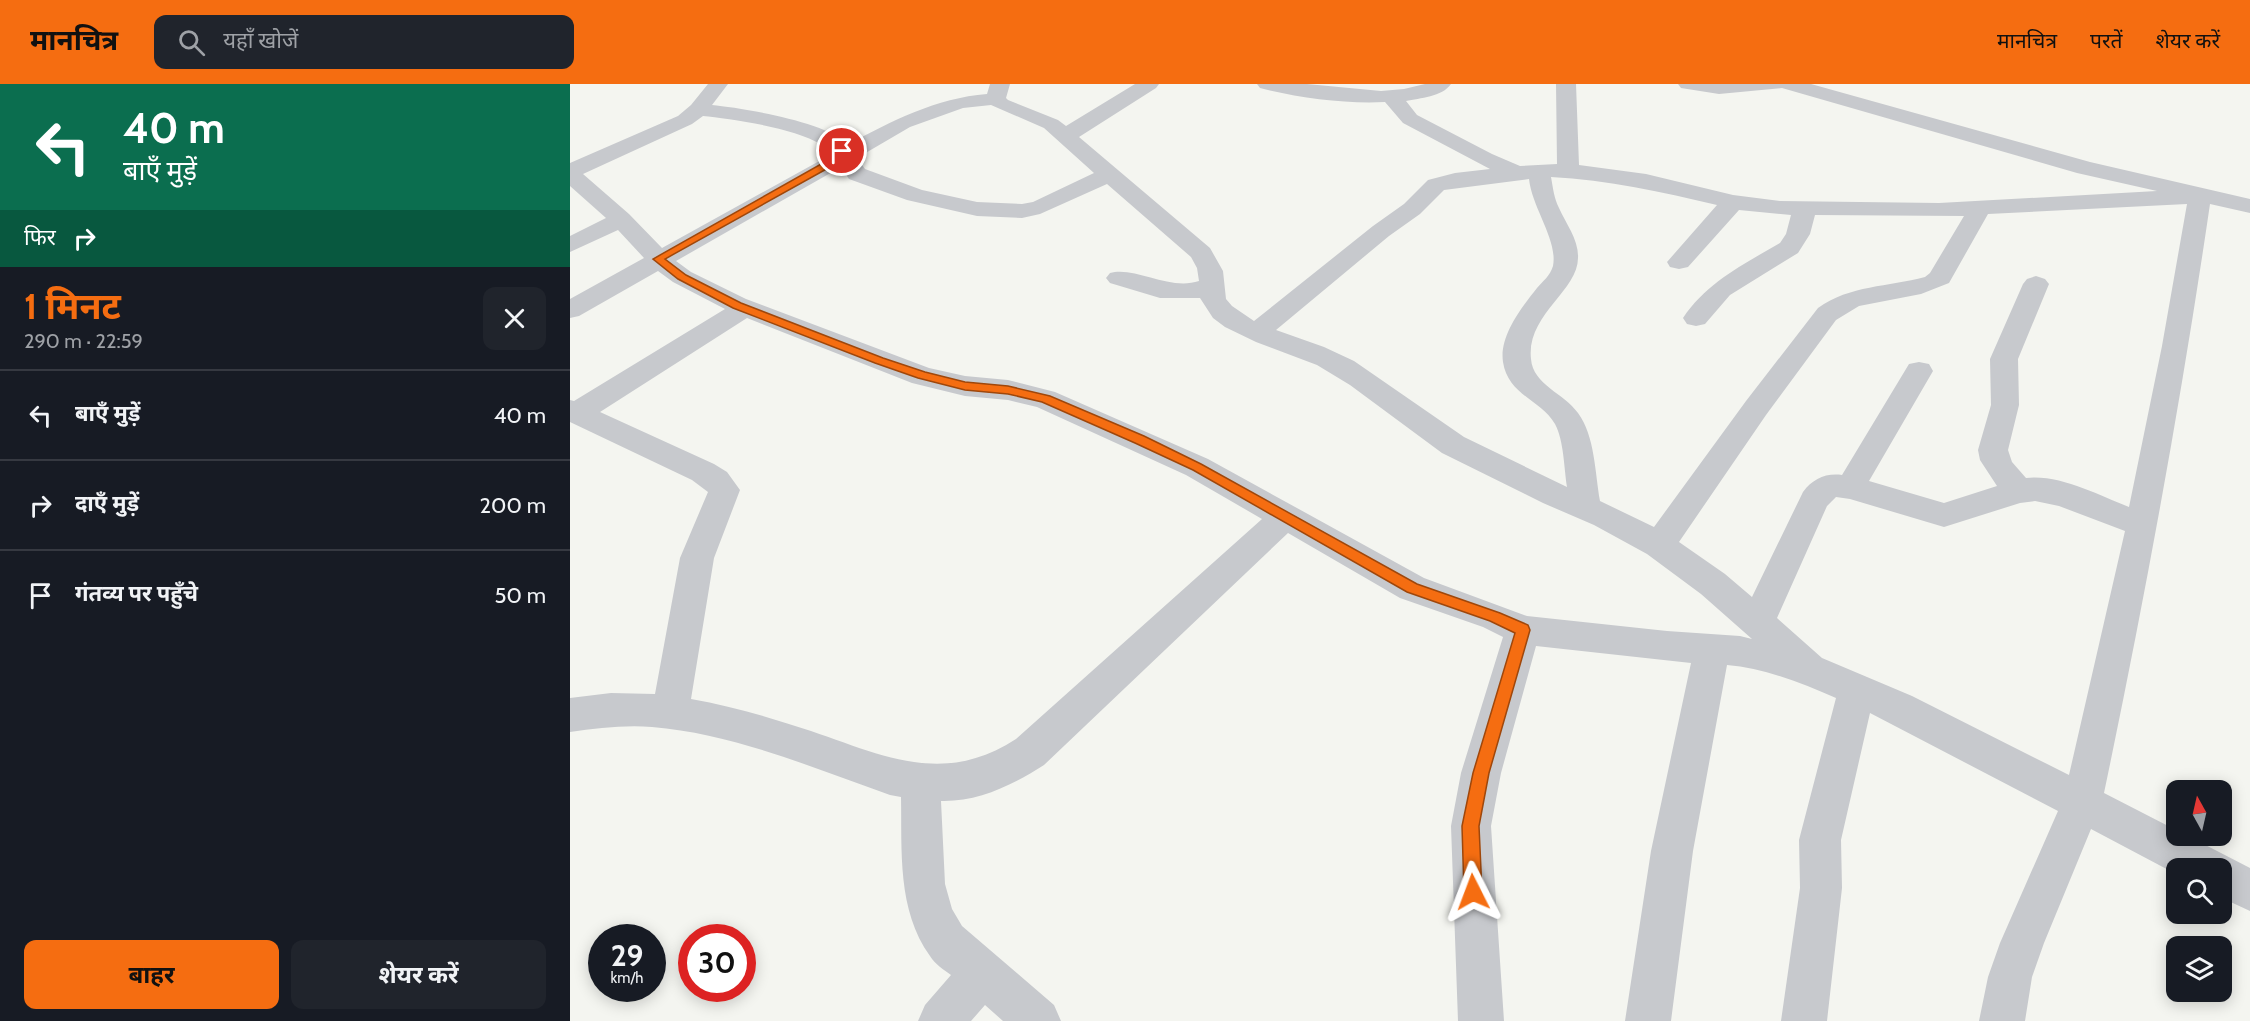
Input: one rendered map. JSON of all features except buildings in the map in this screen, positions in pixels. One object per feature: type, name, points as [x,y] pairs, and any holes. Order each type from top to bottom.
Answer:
[{"type":"street","points":[[1065,136],[1149,84]]},
{"type":"street","points":[[1267,84],[1391,97],[1428,92],[1442,84]]},
{"type":"street","points":[[1566,84],[1568,170]]},
{"type":"street","points":[[1688,84],[1719,88],[1775,84]]},
{"type":"street","points":[[1789,84],[2085,168],[2250,206]]},
{"type":"street","points":[[708,87],[698,109],[685,120],[570,173],[621,219],[658,259],[682,277],[745,308],[922,376],[965,386],[1008,390],[1045,399],[1197,467],[1412,588],[1495,617],[1523,630],[1602,640],[1740,651],[1812,670],[1899,708],[2189,858]]},
{"type":"street","points":[[570,310],[903,123],[943,107],[998,91],[1010,110],[1051,124],[1201,253],[1208,264],[1211,277],[1210,290],[1214,301],[1226,314],[1257,332],[1326,358],[1351,372],[1424,428],[1452,445],[1659,545],[1713,584],[1812,670]]},
{"type":"street","points":[[1391,97],[1410,119],[1484,159],[1528,172],[1545,201],[1566,251],[1565,267],[1524,329],[1517,346],[1517,360],[1521,375],[1531,388],[1557,408],[1568,420],[1586,508]]},
{"type":"street","points":[[698,109],[749,115],[796,128],[834,142],[857,174],[876,182],[915,195],[998,211],[1022,211],[1040,207],[1110,174]]},
{"type":"street","points":[[1257,332],[1381,231],[1412,209],[1436,186],[1449,181],[1568,170],[1646,181],[1733,201],[1780,208],[1895,211],[2200,196]]},
{"type":"street","points":[[2002,1021],[2010,977],[2022,943],[2082,803],[2129,592],[2176,346],[2200,196]]},
{"type":"street","points":[[1679,262],[1733,201]]},
{"type":"street","points":[[1696,318],[1721,288],[1789,248],[1798,234],[1805,208]]},
{"type":"street","points":[[1659,545],[1756,408],[1827,314],[1836,305],[1866,296],[1934,282],[1940,278],[1980,208]]},
{"type":"street","points":[[570,245],[621,219]]},
{"type":"street","points":[[1119,278],[1160,290],[1210,290]]},
{"type":"street","points":[[2019,491],[2001,470],[1995,460],[1993,450],[2005,405],[2004,359],[2036,284]]},
{"type":"street","points":[[573,412],[745,308]]},
{"type":"street","points":[[1850,487],[1919,371]]},
{"type":"street","points":[[573,412],[703,472],[716,480],[724,490],[697,558],[670,712]]},
{"type":"street","points":[[1758,622],[1814,500],[1821,491],[1831,485],[1850,487],[1944,515],[2019,491],[2049,490],[2141,524]]},
{"type":"street","points":[[570,715],[619,710],[670,712],[702,717],[890,777],[920,782],[987,777],[1010,767],[1030,752],[1150,644],[1285,517]]},
{"type":"street","points":[[1481,1021],[1471,826],[1481,773],[1523,630]]},
{"type":"street","points":[[1648,1021],[1672,851],[1712,649]]},
{"type":"street","points":[[1804,1021],[1821,888],[1820,840],[1857,689]]},
{"type":"street","points":[[920,782],[924,884],[933,916],[946,942],[1038,1021]]},
{"type":"street","points":[[2232,881],[2250,891]]},
{"type":"street","points":[[941,1021],[982,974]]},
{"type":"route","points":[[842,151],[844,155],[658,259],[682,277],[737,305],[922,376],[965,386],[1008,390],[1045,399],[1197,467],[1412,588],[1495,617],[1523,630],[1481,773],[1471,826],[1473,892]]}]
